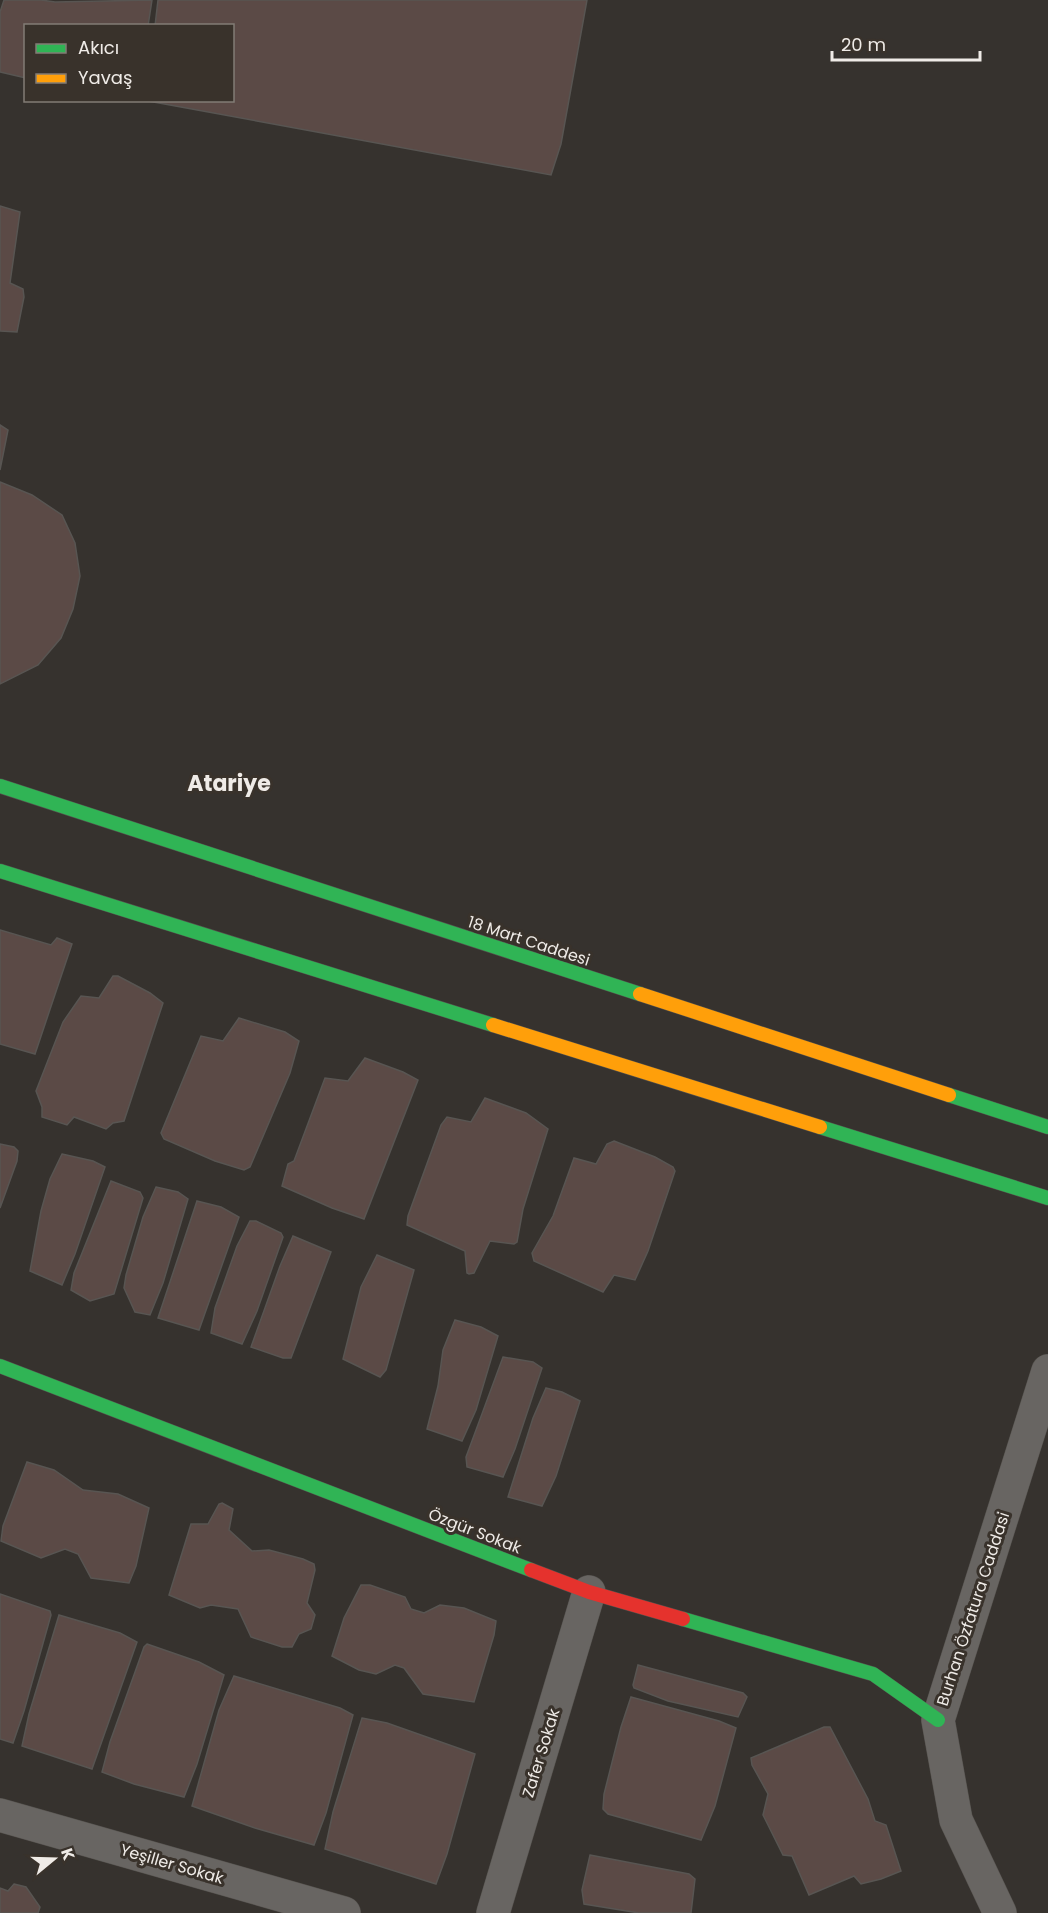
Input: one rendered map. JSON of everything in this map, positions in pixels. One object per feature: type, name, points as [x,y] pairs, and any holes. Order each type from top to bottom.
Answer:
[{"type":"street","name":"18 Mart Caddesi","points":[[0,786],[1048,1127]]},
{"type":"street","points":[[0,871],[1048,1198]]},
{"type":"street","name":"Özgür Sokak","points":[[0,1366],[589,1592],[873,1674],[938,1720]]},
{"type":"street","name":"Burhan Özfatura Caddasi","points":[[1000,1913],[957,1820],[938,1720],[1048,1371]]},
{"type":"street","name":"Zafer Sokak","points":[[493,1913],[589,1592]]},
{"type":"street","name":"Yeşiller Sokak","points":[[0,1815],[344,1913]]},
{"type":"building","points":[[4,0],[55,2],[152,0],[148,24],[24,24],[24,78],[0,72],[0,12]]},
{"type":"building","points":[[158,0],[587,0],[561,144],[551,175],[153,102],[234,102],[234,24],[155,24]]},
{"type":"building","points":[[0,206],[20,212],[10,283],[23,289],[24,297],[17,332],[0,331]]},
{"type":"building","points":[[0,425],[8,430],[0,470]]},
{"type":"building","points":[[0,482],[32,495],[62,515],[75,543],[80,576],[73,609],[61,638],[38,665],[0,684]]},
{"type":"building","points":[[0,930],[51,945],[57,938],[72,944],[35,1054],[0,1044]]},
{"type":"building","points":[[113,976],[118,976],[150,993],[163,1003],[124,1121],[113,1123],[106,1129],[74,1117],[67,1125],[42,1117],[42,1107],[36,1091],[63,1022],[81,996],[99,998]]},
{"type":"building","points":[[239,1018],[285,1032],[299,1041],[290,1073],[250,1167],[244,1170],[215,1161],[164,1139],[161,1133],[201,1036],[223,1041]]},
{"type":"building","points":[[365,1058],[418,1080],[364,1219],[282,1186],[288,1164],[294,1161],[325,1078],[348,1081]]},
{"type":"building","points":[[485,1098],[526,1113],[548,1129],[523,1209],[517,1242],[514,1244],[490,1241],[474,1273],[469,1274],[465,1251],[407,1225],[408,1216],[441,1125],[447,1117],[471,1122]]},
{"type":"building","points":[[614,1141],[655,1157],[673,1167],[675,1171],[648,1251],[635,1280],[614,1275],[603,1292],[534,1261],[532,1253],[553,1216],[574,1158],[596,1164],[607,1144]]},
{"type":"building","points":[[0,1144],[14,1147],[18,1151],[17,1161],[0,1208]]},
{"type":"building","points":[[62,1154],[93,1161],[105,1167],[62,1285],[30,1271],[41,1211],[50,1179]]},
{"type":"building","points":[[111,1181],[140,1192],[143,1198],[114,1294],[90,1301],[71,1290],[74,1273]]},
{"type":"building","points":[[156,1187],[178,1192],[188,1199],[163,1283],[150,1315],[135,1312],[124,1288],[143,1217]]},
{"type":"building","points":[[197,1201],[221,1207],[239,1217],[199,1330],[158,1318]]},
{"type":"building","points":[[250,1221],[256,1221],[281,1233],[283,1237],[257,1311],[242,1344],[211,1333],[215,1308],[237,1246]]},
{"type":"building","points":[[293,1236],[331,1252],[291,1358],[283,1358],[251,1347]]},
{"type":"building","points":[[377,1255],[414,1270],[386,1370],[380,1377],[343,1359],[361,1287]]},
{"type":"building","points":[[455,1320],[481,1327],[498,1336],[476,1410],[462,1441],[427,1429],[438,1386],[443,1350]]},
{"type":"building","points":[[503,1357],[533,1362],[542,1368],[515,1449],[503,1477],[467,1467],[466,1457]]},
{"type":"building","points":[[546,1388],[562,1392],[580,1401],[556,1476],[542,1506],[508,1497],[533,1418]]},
{"type":"building","points":[[27,1462],[54,1470],[83,1490],[118,1494],[149,1508],[136,1566],[129,1583],[91,1578],[78,1554],[65,1549],[41,1558],[1,1541],[3,1526]]},
{"type":"building","points":[[222,1503],[233,1509],[229,1530],[252,1551],[269,1550],[314,1564],[315,1570],[307,1603],[315,1615],[311,1629],[299,1634],[292,1647],[282,1647],[251,1637],[238,1609],[211,1605],[200,1608],[169,1595],[191,1524],[208,1524],[219,1504]]},
{"type":"building","points":[[361,1585],[370,1585],[405,1597],[411,1609],[424,1613],[440,1605],[464,1608],[496,1621],[474,1702],[423,1694],[404,1668],[395,1665],[376,1674],[359,1670],[332,1656],[344,1618]]},
{"type":"building","points":[[0,1594],[50,1611],[51,1615],[13,1743],[0,1739]]},
{"type":"building","points":[[59,1615],[120,1633],[137,1642],[92,1769],[22,1746],[29,1714]]},
{"type":"building","points":[[147,1644],[199,1662],[224,1675],[197,1764],[184,1797],[134,1784],[102,1772],[110,1742]]},
{"type":"building","points":[[638,1665],[743,1693],[747,1697],[738,1717],[668,1701],[634,1688]]},
{"type":"building","points":[[234,1676],[340,1708],[353,1715],[326,1813],[314,1845],[192,1806],[219,1710]]},
{"type":"building","points":[[631,1697],[719,1721],[736,1728],[715,1806],[701,1840],[608,1814],[603,1809],[604,1794]]},
{"type":"building","points":[[362,1718],[387,1723],[475,1754],[447,1854],[436,1884],[325,1849],[333,1812]]},
{"type":"building","points":[[824,1727],[830,1727],[868,1799],[875,1821],[886,1825],[901,1871],[861,1884],[854,1876],[809,1895],[792,1856],[783,1855],[763,1815],[768,1794],[752,1765],[751,1758]]},
{"type":"building","points":[[590,1855],[689,1874],[695,1879],[691,1913],[639,1913],[584,1904],[582,1890]]},
{"type":"building","points":[[14,1884],[26,1887],[40,1907],[38,1913],[0,1913],[0,1888],[8,1891]]},
{"type":"traffic: fast","points":[[0,786],[640,994]]},
{"type":"traffic: fast","points":[[0,871],[493,1025]]},
{"type":"traffic: fast","points":[[949,1095],[1048,1127]]},
{"type":"traffic: fast","points":[[820,1127],[1048,1198]]},
{"type":"traffic: fast","points":[[0,1366],[531,1570]]},
{"type":"traffic: fast","points":[[683,1619],[873,1674],[938,1720]]},
{"type":"traffic: slow","points":[[640,994],[949,1095]]},
{"type":"traffic: slow","points":[[493,1025],[820,1127]]},
{"type":"traffic: jam","points":[[531,1570],[589,1592],[683,1619]]},
{"type":"district","name":"Atariye","points":[[229,783]]}]
